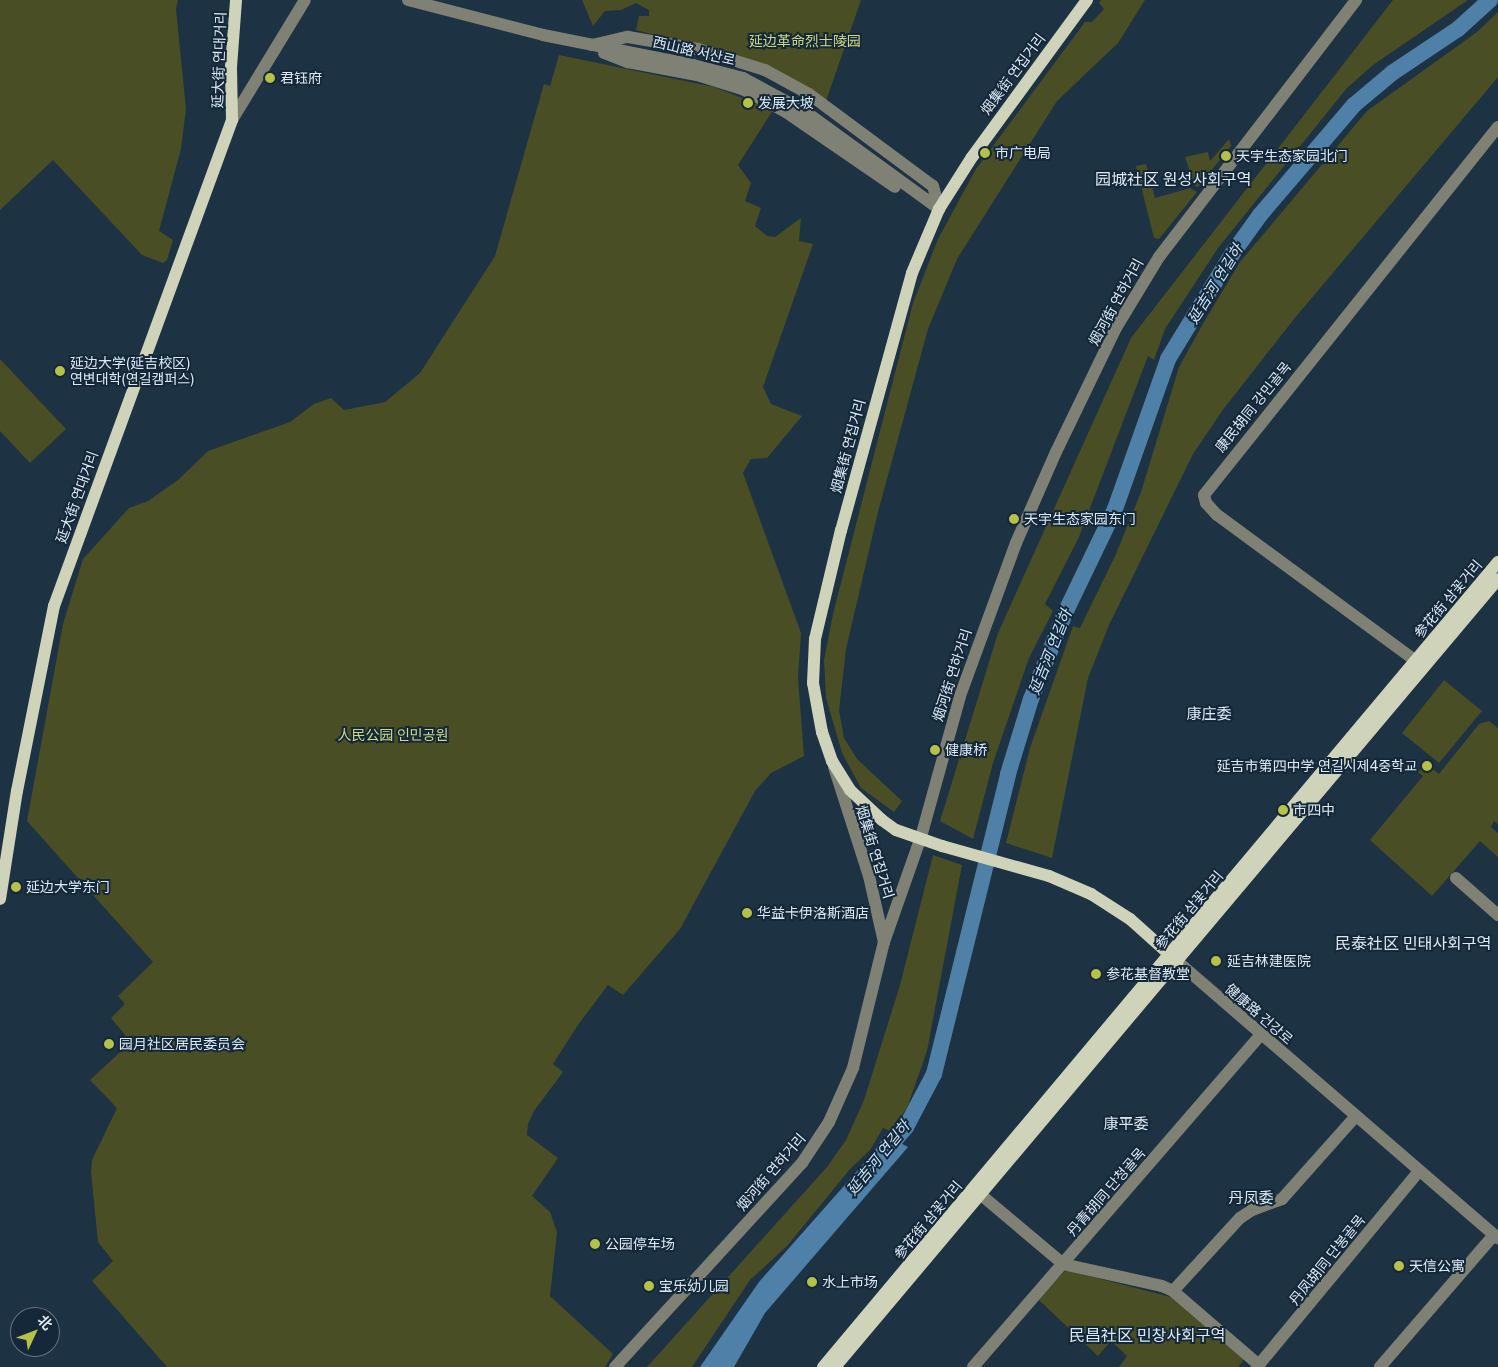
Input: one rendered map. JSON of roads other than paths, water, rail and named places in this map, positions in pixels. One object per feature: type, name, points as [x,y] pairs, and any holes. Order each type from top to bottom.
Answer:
[{"type":"main road","name":"延大街 연대거리","points":[[0,898],[17,791],[54,606],[232,120],[230,67],[236,0]]},
{"type":"main road","name":"烟集街 연집거리","points":[[832,761],[822,732],[813,684],[815,639],[896,321],[912,273],[939,209],[988,133],[1087,0]]},
{"type":"main road","name":"参花街 삼꽃거리","points":[[835,1367],[1174,959],[1416,660],[1498,562]]},
{"type":"main road","name":"参花街 삼꽃거리","points":[[823,1367],[1498,579]]},
{"type":"main road","name":"健康路 건강로","points":[[832,761],[850,790],[870,811],[896,830],[921,837],[942,846],[1048,876],[1091,894],[1120,911],[1174,959]]},
{"type":"street","name":"延大街 연대거리","points":[[232,120],[305,0]]},
{"type":"street","name":"西山路 서산로","points":[[408,0],[590,45],[719,71],[766,88],[806,112],[939,209]]},
{"type":"street","name":"烟河街 연하거리","points":[[615,1367],[802,1163],[818,1141],[853,1068],[884,942],[921,837],[960,696],[993,603],[1056,452],[1116,328],[1159,257],[1356,0]]},
{"type":"street","name":"康民胡同 강민골목","points":[[1416,660],[1216,514],[1206,503],[1204,495],[1498,127]]},
{"type":"street","name":"烟集街 연집거리","points":[[832,761],[871,883],[884,942]]},
{"type":"street","points":[[1456,878],[1498,915]]},
{"type":"street","name":"健康路 건강로","points":[[1174,959],[1261,1036],[1496,1236]]},
{"type":"street","name":"丹青胡同 단청골목","points":[[973,1367],[1261,1036]]},
{"type":"street","points":[[1173,1291],[1240,1218],[1252,1210],[1282,1198],[1356,1116]]},
{"type":"street","name":"丹凤胡同 단봉골목","points":[[1258,1366],[1419,1171]]},
{"type":"street","points":[[980,1194],[1064,1264],[1162,1286],[1173,1291],[1258,1366]]},
{"type":"street","points":[[1380,1367],[1496,1236]]},
{"type":"water","points":[[885,1135],[908,1147],[765,1313],[734,1367],[700,1367],[759,1282],[874,1152]]},
{"type":"waterway","name":"延吉河 연길하","points":[[881,1156],[906,1127],[934,1074],[1008,774],[1031,699],[1065,613],[1115,509],[1168,359],[1232,254],[1260,215],[1354,105],[1392,73],[1458,29],[1490,0]]},
{"type":"place","name":"君钰府","points":[[270,78]]},
{"type":"place","name":"发展大坡","points":[[748,103]]},
{"type":"place","name":"市广电局","points":[[985,153]]},
{"type":"place","name":"天宇生态家园北门","points":[[1226,156]]},
{"type":"place","name":"延边大学(延吉校区) 연변대학(연길캠퍼스)","points":[[60,371]]},
{"type":"place","name":"天宇生态家园东门","points":[[1014,519]]},
{"type":"place","name":"健康桥","points":[[935,750]]},
{"type":"place","name":"延吉市第四中学 연길시제4중학교","points":[[1427,766]]},
{"type":"place","name":"市四中","points":[[1283,810]]},
{"type":"place","name":"延边大学东门","points":[[16,887]]},
{"type":"place","name":"华益卡伊洛斯酒店","points":[[747,913]]},
{"type":"place","name":"延吉林建医院","points":[[1216,961]]},
{"type":"place","name":"参花基督教堂","points":[[1096,974]]},
{"type":"place","name":"园月社区居民委员会","points":[[109,1044]]},
{"type":"place","name":"公园停车场","points":[[595,1244]]},
{"type":"place","name":"天信公寓","points":[[1399,1266]]},
{"type":"place","name":"水上市场","points":[[812,1282]]},
{"type":"place","name":"宝乐幼儿园","points":[[649,1286]]},
{"type":"district","name":"园城社区 원성사회구역","points":[[1173,180]]},
{"type":"district","name":"康庄委","points":[[1209,714]]},
{"type":"district","name":"民泰社区 민태사회구역","points":[[1413,944]]},
{"type":"district","name":"康平委","points":[[1126,1124]]},
{"type":"district","name":"丹凤委","points":[[1251,1198]]},
{"type":"district","name":"民昌社区 민창사회구역","points":[[1147,1336]]},
{"type":"park label","name":"延边革命烈士陵园","points":[[805,41]]},
{"type":"park label","name":"人民公园 인민공원","points":[[393,735]]}]
